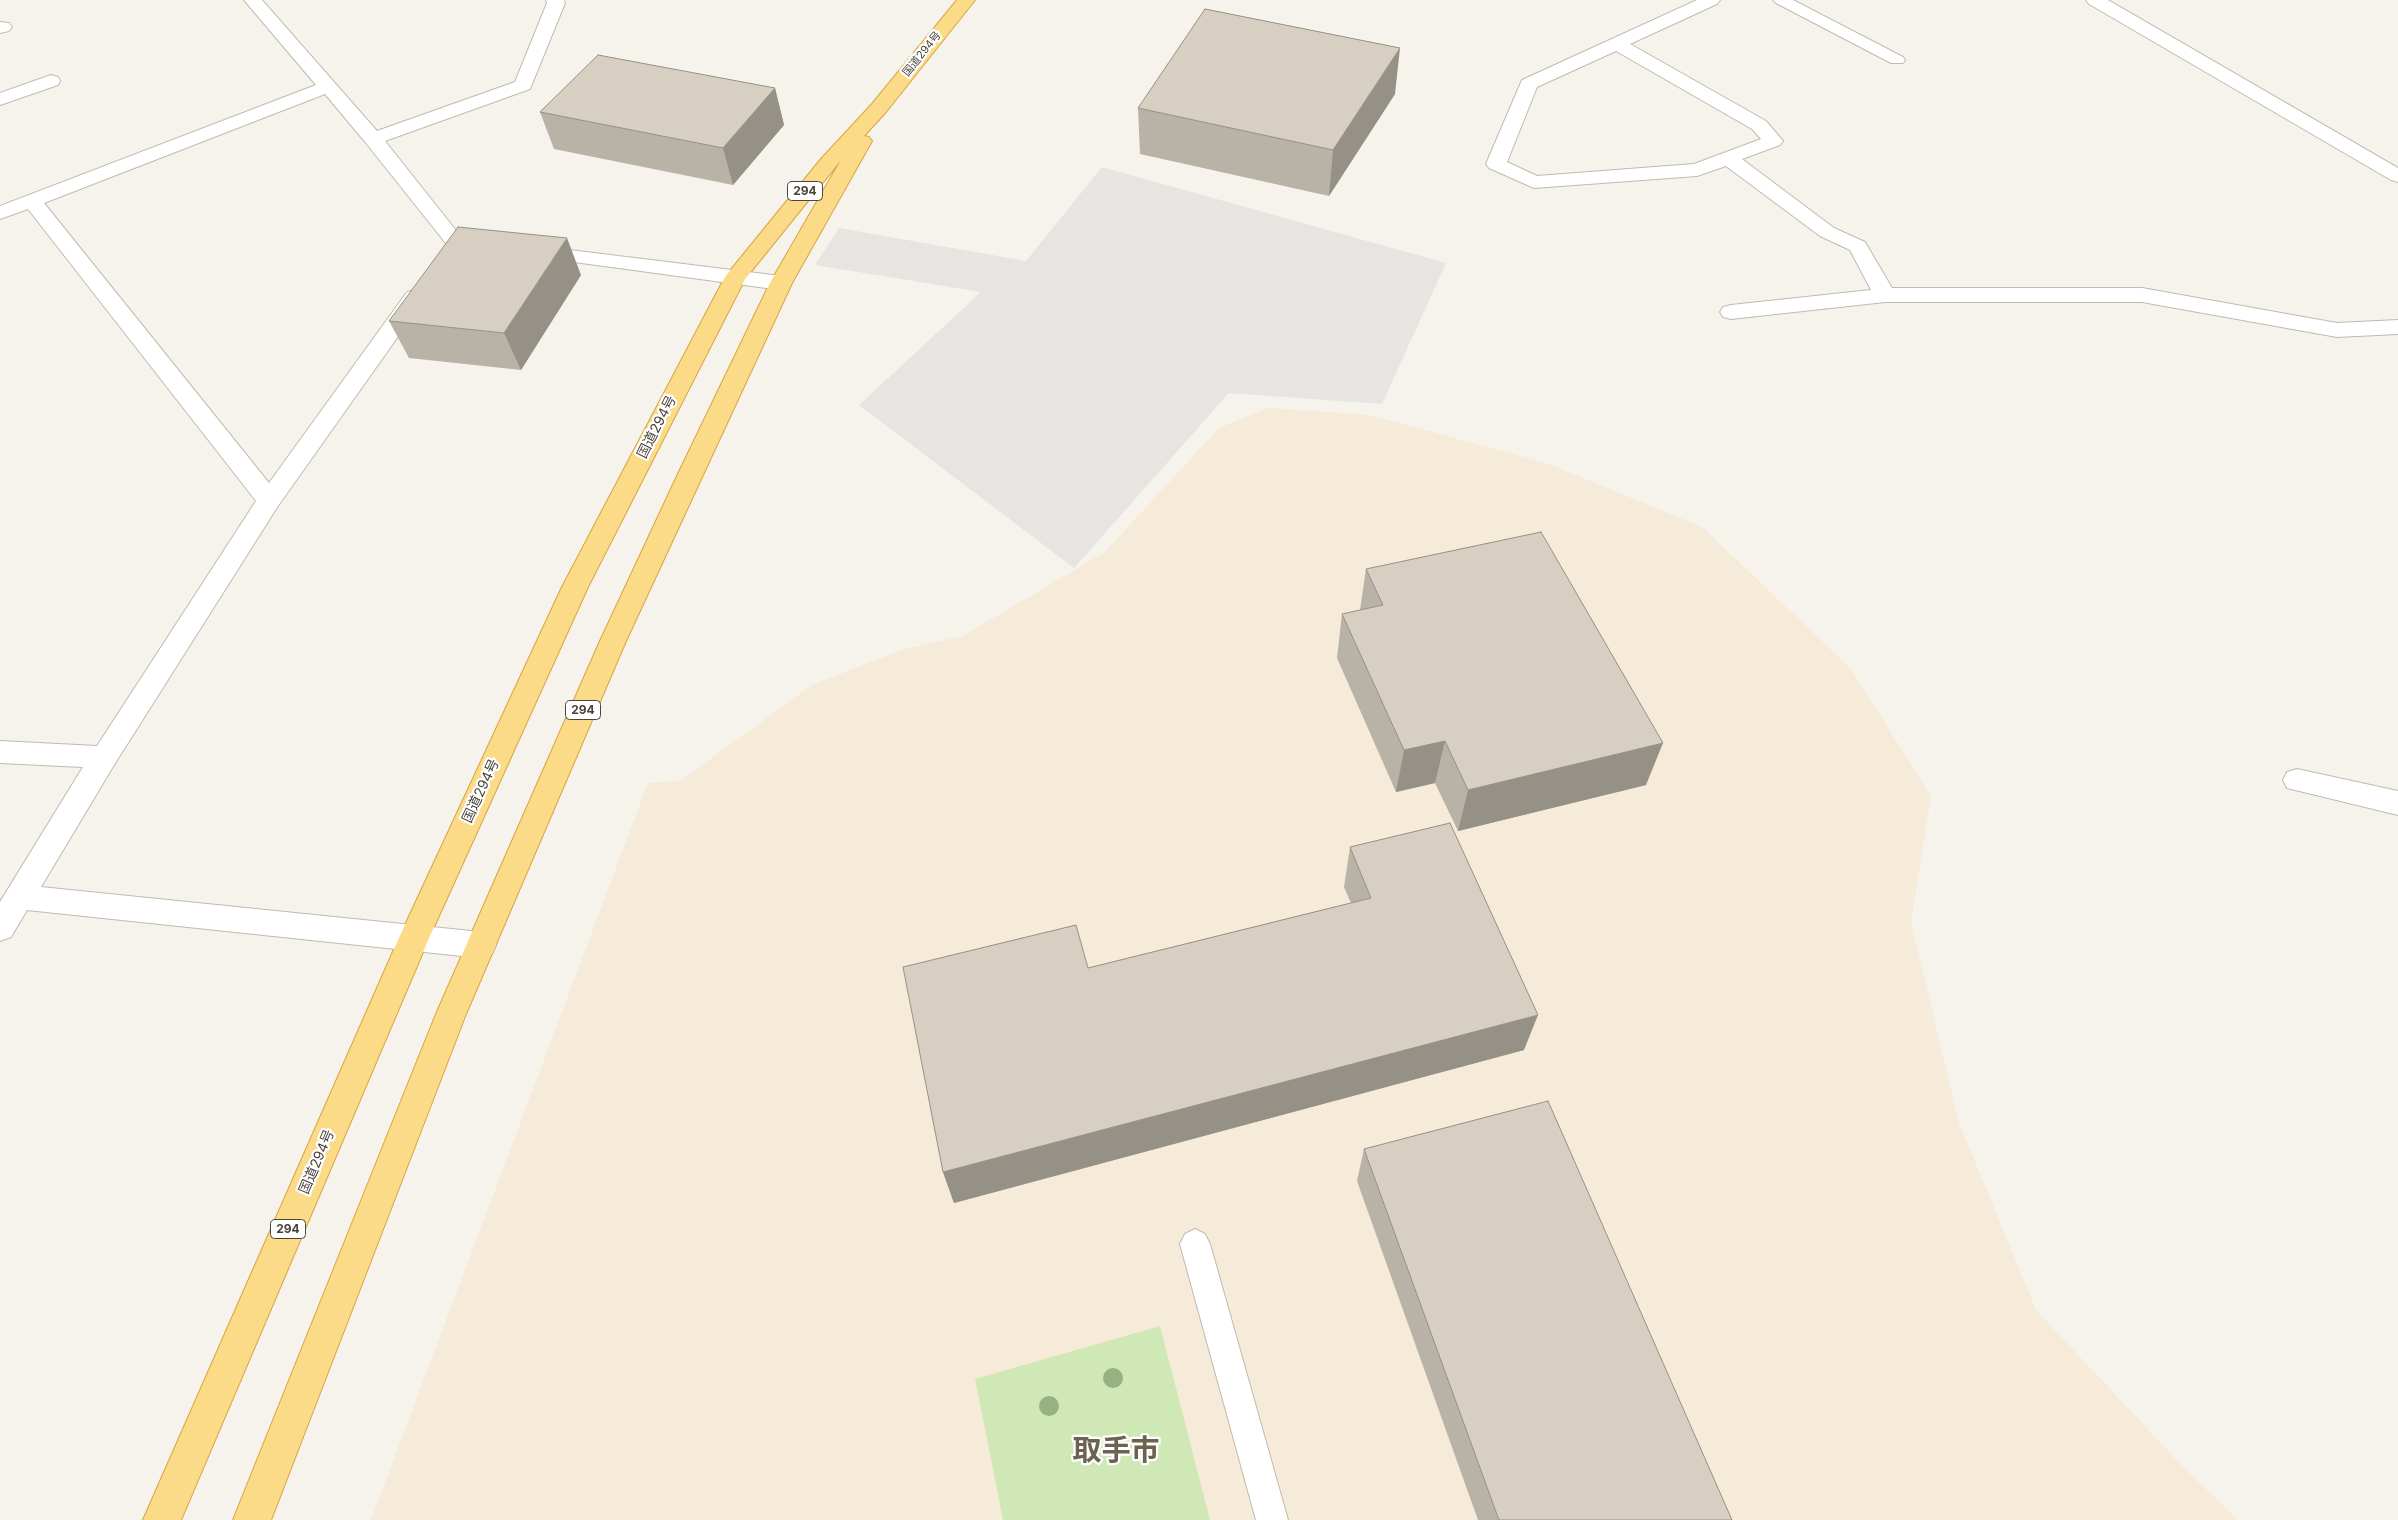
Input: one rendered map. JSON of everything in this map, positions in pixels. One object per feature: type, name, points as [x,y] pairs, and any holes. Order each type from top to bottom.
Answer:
[{"type":"highway","name":"国道294号","points":[[162,1520],[414,938],[575,587],[736,277],[828,163],[879,108],[966,0]]},
{"type":"highway","name":"国道294号","points":[[252,1520],[451,1014],[613,641],[689,476],[782,284],[849,166],[879,108]]},
{"type":"street","points":[[253,0],[373,139],[458,248]]},
{"type":"street","points":[[373,139],[523,85],[556,3],[554,0]]},
{"type":"street","points":[[1617,44],[1759,124],[1773,141],[1697,170],[1534,182],[1496,164],[1529,84],[1711,0]]},
{"type":"street","points":[[2095,0],[2398,176]]},
{"type":"street","points":[[0,99],[51,81]]},
{"type":"street","points":[[0,213],[327,86]]},
{"type":"street","points":[[1728,158],[1827,232],[1858,246],[1885,295]]},
{"type":"street","points":[[32,201],[269,500]]},
{"type":"street","points":[[513,249],[782,284]]},
{"type":"street","points":[[0,928],[104,757],[269,500],[426,282]]},
{"type":"street","points":[[1731,312],[1885,295],[2142,295],[2337,330],[2398,327]]},
{"type":"street","points":[[0,752],[104,757]]},
{"type":"street","points":[[2297,780],[2398,803]]},
{"type":"street","points":[[20,898],[481,946]]},
{"type":"lane","points":[[1781,0],[1897,60]]},
{"type":"lane","points":[[1196,1244],[1272,1520]]},
{"type":"shaded area","points":[[1102,167],[1446,263],[1382,404],[1229,393],[1074,568],[859,405],[981,292],[815,265],[839,228],[1026,261]]},
{"type":"shaded area","points":[[1268,408],[1370,415],[1549,464],[1702,527],[1851,669],[1931,796],[1911,922],[1959,1123],[2036,1310],[2184,1468],[2238,1520],[371,1520],[648,783],[680,781],[812,685],[904,649],[963,636],[1105,552],[1219,428]]},
{"type":"green space","points":[[1160,1326],[1210,1520],[1003,1520],[975,1379]]},
{"type":"building","points":[[1205,9],[1400,48],[1333,150],[1138,108]]},
{"type":"building","points":[[598,55],[775,88],[723,148],[540,112]]},
{"type":"building","points":[[458,227],[567,238],[504,333],[389,321]]},
{"type":"building","points":[[1541,532],[1663,743],[1468,790],[1445,741],[1404,750],[1342,614],[1383,605],[1366,569]]},
{"type":"building","points":[[1450,823],[1538,1015],[943,1172],[903,967],[1076,925],[1088,968],[1371,898],[1350,847]]},
{"type":"building","points":[[1548,1101],[1732,1520],[1499,1520],[1364,1149]]},
{"type":"district","name":"取手市","points":[[1116,1451]]}]
